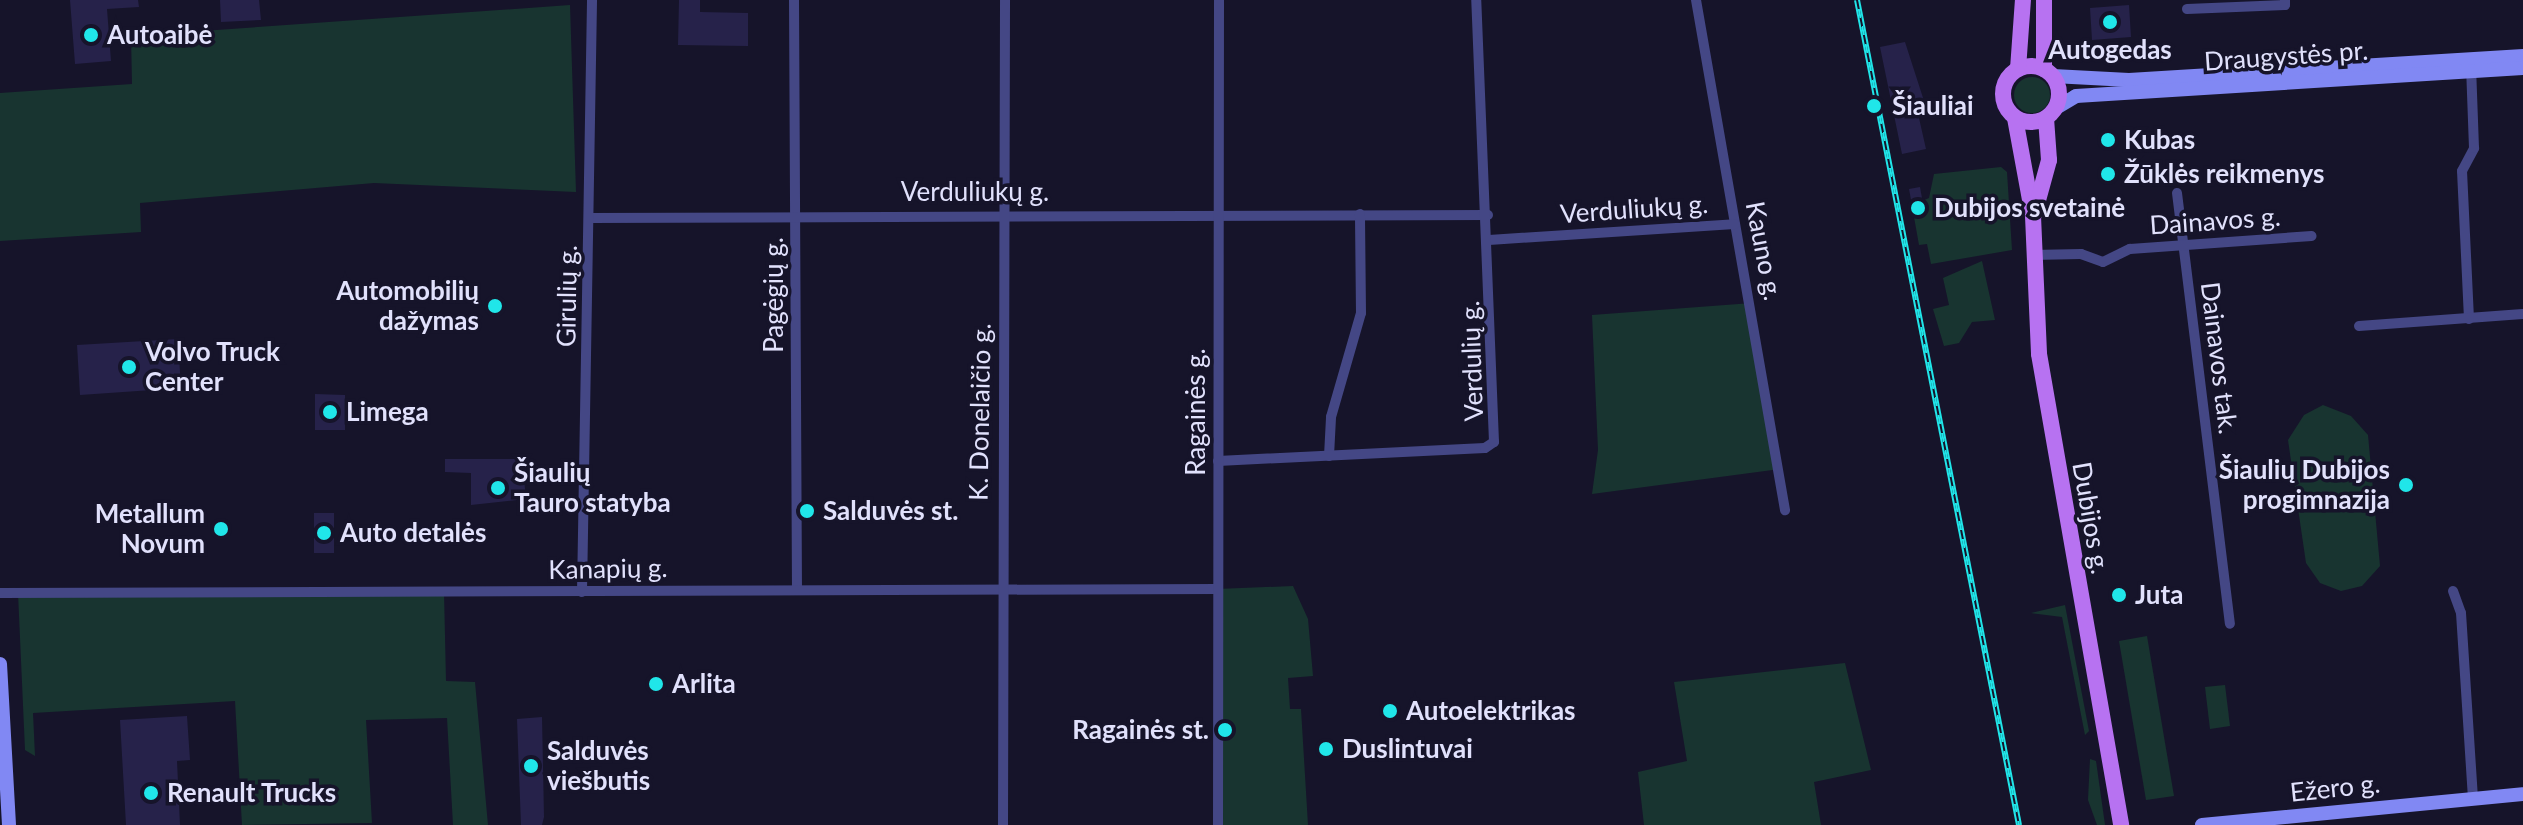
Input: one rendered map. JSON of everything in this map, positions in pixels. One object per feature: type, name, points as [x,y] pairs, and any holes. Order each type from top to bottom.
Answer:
[{"type":"main road","points":[[2023,0],[2018,69],[2003,89],[2015,118],[2051,113],[2059,92],[2049,72],[2044,0]]},
{"type":"main road","name":"Draugystės pr.","points":[[2051,113],[2076,96],[2523,56]]},
{"type":"main road","name":"Draugystės pr.","points":[[2049,72],[2129,80],[2471,62],[2523,68]]},
{"type":"main road","points":[[2018,69],[2049,72]]},
{"type":"main road","name":"Dubijos g.","points":[[2033,216],[2049,160],[2051,113]]},
{"type":"main road","name":"Dubijos g.","points":[[2015,118],[2033,216],[2032,255],[2043,382],[2121,825]]},
{"type":"main road","points":[[0,664],[9,825]]},
{"type":"main road","name":"Ežero g.","points":[[2202,825],[2523,794]]},
{"type":"street","name":"Girulių g.","points":[[582,592],[592,0]]},
{"type":"street","name":"Pagėgių g.","points":[[794,0],[797,589]]},
{"type":"street","name":"K. Donelaičio g.","points":[[1003,825],[1000,586],[1005,0]]},
{"type":"street","name":"Ragainės g.","points":[[1218,825],[1219,0]]},
{"type":"street","name":"Verdulių g.","points":[[1218,461],[1485,448],[1494,442],[1488,215],[1476,0]]},
{"type":"street","name":"Kauno g.","points":[[1696,0],[1785,510]]},
{"type":"street","points":[[2187,9],[2285,0]]},
{"type":"street","points":[[2469,319],[2462,171],[2474,148],[2471,62]]},
{"type":"street","name":"Dainavos tak.","points":[[2177,193],[2230,624]]},
{"type":"street","name":"Verduliukų g.","points":[[590,218],[795,213],[1488,215]]},
{"type":"street","points":[[1329,456],[1331,417],[1361,313],[1360,214]]},
{"type":"street","name":"Verduliukų g.","points":[[1489,240],[1734,224]]},
{"type":"street","name":"Dainavos g.","points":[[2032,255],[2081,254],[2103,262],[2130,249],[2312,236]]},
{"type":"street","points":[[2359,326],[2523,314]]},
{"type":"street","name":"Kanapių g.","points":[[0,593],[582,592],[1000,586],[1217,589]]},
{"type":"street","points":[[2453,591],[2461,613],[2473,799]]},
{"type":"green space","points":[[570,5],[576,192],[374,183],[140,203],[141,232],[0,241],[0,93],[132,84],[131,36]]},
{"type":"green space","points":[[2032,77],[2044,83],[2050,95],[2044,107],[2032,113],[2020,107],[2014,95],[2020,83]]},
{"type":"green space","points":[[2001,167],[2007,172],[2012,250],[1931,264],[1927,244],[1919,245],[1914,217],[1925,214],[1922,201],[1929,198],[1934,174]]},
{"type":"green space","points":[[1982,261],[1995,320],[1972,322],[1959,343],[1944,346],[1933,309],[1949,305],[1943,278]]},
{"type":"green space","points":[[1752,303],[1780,469],[1592,494],[1598,450],[1592,315]]},
{"type":"green space","points":[[2323,405],[2351,416],[2368,435],[2380,566],[2362,586],[2341,591],[2320,583],[2306,563],[2288,440],[2304,415]]},
{"type":"green space","points":[[1293,586],[1308,619],[1313,676],[1288,678],[1290,709],[1301,709],[1308,825],[1218,825],[1217,589]]},
{"type":"green space","points":[[444,592],[446,681],[475,682],[488,825],[453,825],[447,718],[366,720],[372,823],[242,825],[235,701],[33,713],[35,756],[25,750],[18,593]]},
{"type":"green space","points":[[2065,605],[2089,731],[2085,735],[2062,617],[2031,613]]},
{"type":"green space","points":[[2147,636],[2174,796],[2146,800],[2119,641]]},
{"type":"green space","points":[[1845,663],[1871,770],[1814,782],[1821,825],[1644,825],[1638,772],[1687,761],[1674,682]]},
{"type":"green space","points":[[2225,685],[2230,726],[2210,729],[2205,687]]},
{"type":"green space","points":[[2090,759],[2096,761],[2105,825],[2097,825],[2088,800]]},
{"type":"building","name":"Autoaibė","points":[[70,0],[138,0],[139,7],[107,9],[111,61],[75,64]]},
{"type":"building","points":[[220,0],[259,0],[261,20],[221,22]]},
{"type":"building","points":[[679,0],[700,0],[700,12],[748,13],[748,46],[678,45]]},
{"type":"building","name":"Autogedas","points":[[2129,5],[2131,37],[2092,40],[2090,8]]},
{"type":"building","points":[[1905,42],[1925,104],[1919,118],[1926,149],[1902,154],[1880,47]]},
{"type":"building","name":"Dubijos svetainė","points":[[1920,187],[1925,215],[1914,216],[1909,189]]},
{"type":"building","name":"Volvo Truck Center","points":[[178,339],[181,388],[80,395],[77,345]]},
{"type":"building","name":"Limega","points":[[315,394],[345,395],[345,430],[315,430]]},
{"type":"building","name":"Šiaulių Tauro statyba","points":[[445,459],[522,459],[526,499],[471,505],[471,473],[445,472]]},
{"type":"building","name":"Auto detalės","points":[[314,513],[334,513],[334,553],[314,553]]},
{"type":"building","name":"Renault Trucks","points":[[187,716],[190,760],[177,761],[180,825],[126,825],[120,720]]},
{"type":"building","name":"Salduvės viešbutis","points":[[542,717],[544,817],[542,825],[521,825],[517,719]]},
{"type":"railway","points":[[1857,0],[2019,825]]},
{"type":"place","name":"Autogedas","points":[[2110,22]]},
{"type":"place","name":"Autoaibė","points":[[91,35]]},
{"type":"place","name":"Šiauliai","points":[[1874,106]]},
{"type":"place","name":"Kubas","points":[[2108,140]]},
{"type":"place","name":"Žūklės reikmenys","points":[[2108,174]]},
{"type":"place","name":"Dubijos svetainė","points":[[1918,208]]},
{"type":"place","name":"Automobilių dažymas","points":[[495,306]]},
{"type":"place","name":"Volvo Truck Center","points":[[129,367]]},
{"type":"place","name":"Limega","points":[[330,412]]},
{"type":"place","name":"Šiaulių Dubijos progimnazija","points":[[2406,485]]},
{"type":"place","name":"Šiaulių Tauro statyba","points":[[498,488]]},
{"type":"place","name":"Salduvės st.","points":[[807,511]]},
{"type":"place","name":"Metallum Novum","points":[[221,529]]},
{"type":"place","name":"Auto detalės","points":[[324,533]]},
{"type":"place","name":"Juta","points":[[2119,595]]},
{"type":"place","name":"Arlita","points":[[656,684]]},
{"type":"place","name":"Autoelektrikas","points":[[1390,711]]},
{"type":"place","name":"Ragainės st.","points":[[1225,730]]},
{"type":"place","name":"Duslintuvai","points":[[1326,749]]},
{"type":"place","name":"Salduvės viešbutis","points":[[531,766]]},
{"type":"place","name":"Renault Trucks","points":[[151,793]]}]
